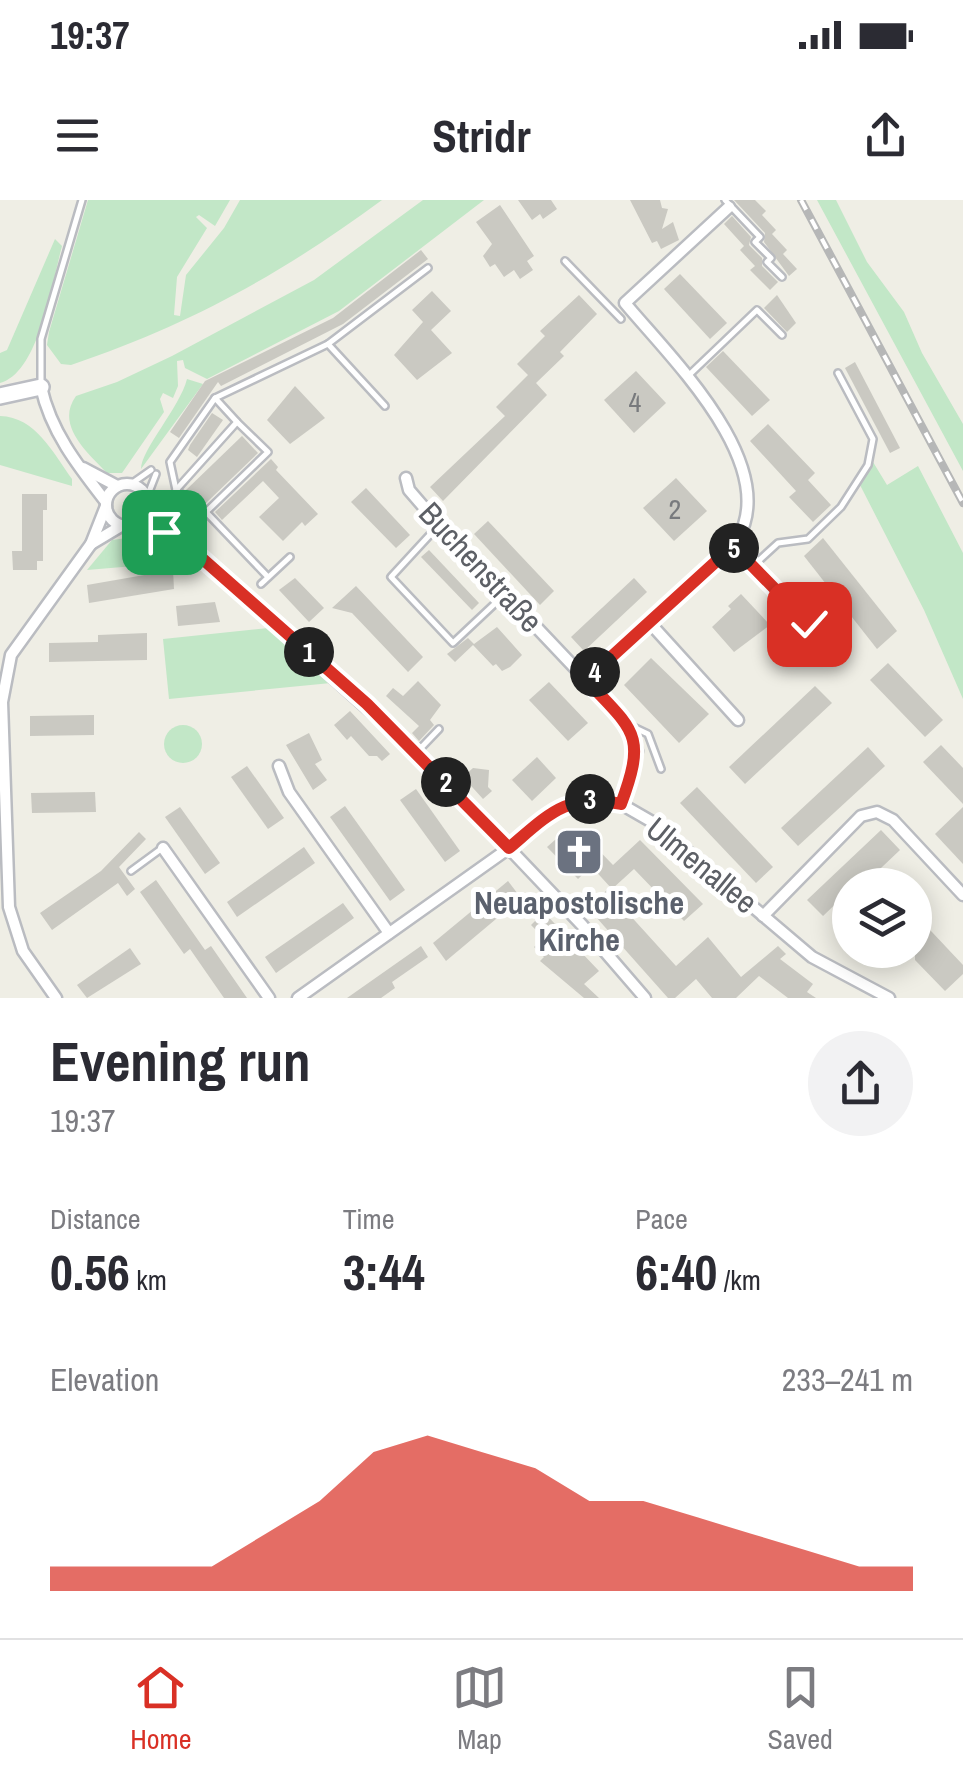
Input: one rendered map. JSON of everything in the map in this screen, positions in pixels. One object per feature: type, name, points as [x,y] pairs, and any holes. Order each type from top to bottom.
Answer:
[{"type":"main road","points":[[0,396],[41,386]]},
{"type":"street","points":[[586,680],[733,546],[748,513],[744,478],[712,407],[686,378],[678,361],[624,303],[727,203]]},
{"type":"street","points":[[41,386],[50,421],[106,504],[110,518],[121,526]]},
{"type":"street","points":[[82,468],[117,486],[131,484],[175,536],[417,752],[645,998]]},
{"type":"street","name":"Buchenstraße","points":[[406,478],[410,490],[440,525],[627,723]]},
{"type":"street","points":[[56,998],[40,979],[12,926],[3,879],[1,730],[6,655],[91,544],[117,486]]},
{"type":"street","points":[[138,524],[148,502]]},
{"type":"street","points":[[91,544],[121,526],[138,524],[175,536]]},
{"type":"street","points":[[733,546],[809,624]]},
{"type":"street","points":[[648,622],[738,720]]},
{"type":"street","points":[[621,804],[637,751],[627,723]]},
{"type":"street","points":[[279,766],[289,792],[389,933]]},
{"type":"street","name":"Ulmenallee","points":[[298,998],[570,803],[594,798],[621,804],[654,823],[812,957],[888,998]]},
{"type":"street","points":[[763,916],[861,816],[878,812],[893,820],[963,895]]},
{"type":"street","points":[[162,848],[269,998]]},
{"type":"lane","points":[[41,386],[41,339],[82,200]]},
{"type":"lane","points":[[727,203],[760,237],[755,242],[782,277]]},
{"type":"lane","points":[[565,261],[620,319]]},
{"type":"lane","points":[[268,577],[206,512],[176,490],[170,462],[215,398],[328,344],[428,268]]},
{"type":"lane","points":[[686,378],[756,310],[782,335]]},
{"type":"lane","points":[[328,344],[384,406]]},
{"type":"lane","points":[[752,566],[778,544],[808,538],[841,507],[868,465],[873,439],[838,373]]},
{"type":"lane","points":[[206,512],[268,452],[215,398]]},
{"type":"lane","points":[[176,490],[237,422]]},
{"type":"lane","points":[[131,484],[154,472],[148,502]]},
{"type":"lane","points":[[440,525],[391,577],[453,643],[506,594]]},
{"type":"lane","points":[[261,584],[290,557]]},
{"type":"lane","points":[[627,723],[648,734],[661,769]]},
{"type":"lane","points":[[417,752],[439,729]]},
{"type":"lane","points":[[130,871],[162,848]]},
{"type":"green space","points":[[88,200],[230,200],[215,226],[199,215],[196,217],[207,228],[177,277],[174,315],[180,316],[186,275],[224,228],[240,200],[382,200],[307,252],[195,315],[115,349],[71,365],[61,364],[47,345],[49,332]]},
{"type":"green space","points":[[423,200],[484,200],[339,311],[207,379],[185,368],[183,360],[177,361],[178,386],[173,398],[163,393],[160,399],[164,412],[122,473],[107,473],[76,437],[69,417],[76,396],[172,356],[314,280]]},
{"type":"green space","points":[[817,200],[836,200],[867,262],[904,312],[922,353],[963,424],[963,471]]},
{"type":"green space","points":[[55,239],[62,246],[42,325],[25,363],[0,383],[0,353],[7,350]]},
{"type":"green space","points":[[187,379],[203,384],[141,469],[147,451]]},
{"type":"green space","points":[[0,416],[13,418],[34,430],[72,479],[72,486],[0,465]]},
{"type":"green space","points":[[873,462],[887,485],[918,466],[963,553],[963,699],[924,610],[860,485]]},
{"type":"green space","points":[[149,535],[184,557],[158,564],[87,570],[112,540]]},
{"type":"green space","points":[[268,628],[331,683],[169,699],[163,639]]},
{"type":"green space","points":[[183,725],[197,730],[202,744],[197,758],[183,763],[169,758],[164,744],[169,730]]},
{"type":"building","points":[[518,200],[551,200],[557,209],[543,219],[540,214],[532,220]]},
{"type":"building","points":[[630,200],[660,200],[662,208],[668,209],[662,229],[673,222],[679,240],[661,249],[657,241],[652,243]]},
{"type":"building","points":[[734,200],[755,200],[766,211],[762,215],[776,230],[772,234],[797,269],[789,276],[764,242],[765,233]]},
{"type":"building","points":[[500,205],[534,256],[527,261],[533,270],[520,279],[514,270],[504,277],[483,256],[492,244],[476,222]]},
{"type":"building","points":[[732,216],[751,237],[749,245],[762,258],[762,266],[778,282],[770,290],[750,270],[755,266],[740,250],[744,246],[724,224]]},
{"type":"building","points":[[421,250],[428,259],[343,324],[221,386],[218,382],[179,438],[170,432],[205,381],[333,318]]},
{"type":"building","points":[[680,274],[727,323],[710,339],[664,289]]},
{"type":"building","points":[[432,291],[451,311],[431,330],[452,353],[417,380],[394,355],[423,322],[412,310]]},
{"type":"building","points":[[579,295],[597,314],[560,352],[564,356],[536,383],[547,395],[443,501],[430,487],[505,416],[496,407],[528,375],[517,364],[545,336],[540,331]]},
{"type":"building","points":[[777,295],[796,323],[787,332],[764,308]]},
{"type":"building","points":[[723,351],[770,400],[752,416],[706,367]]},
{"type":"building","points":[[855,362],[900,448],[890,453],[845,368]]},
{"type":"building","points":[[636,371],[666,403],[634,433],[604,400]]},
{"type":"building","points":[[295,386],[325,418],[290,444],[267,420]]},
{"type":"building","points":[[212,413],[223,420],[197,457],[188,450]]},
{"type":"building","points":[[768,424],[815,473],[808,480],[831,505],[813,522],[789,497],[796,491],[750,441]]},
{"type":"building","points":[[242,436],[258,453],[205,504],[186,490]]},
{"type":"building","points":[[271,459],[278,467],[276,470],[318,514],[305,526],[302,522],[283,541],[259,517],[279,498],[263,481],[222,520],[215,512]]},
{"type":"building","points":[[676,478],[707,511],[674,541],[643,508]]},
{"type":"building","points":[[366,488],[410,535],[396,548],[351,502]]},
{"type":"building","points":[[22,494],[47,494],[47,510],[43,510],[43,561],[37,561],[37,570],[13,570],[12,551],[22,551]]},
{"type":"building","points":[[179,500],[206,521],[198,531],[171,511]]},
{"type":"building","points":[[488,521],[554,591],[540,605],[474,534]]},
{"type":"building","points":[[823,538],[897,631],[877,649],[804,556]]},
{"type":"building","points":[[429,550],[479,603],[472,610],[421,557]]},
{"type":"building","points":[[173,570],[174,589],[89,603],[87,585]]},
{"type":"building","points":[[295,578],[324,608],[309,622],[279,590]]},
{"type":"building","points":[[634,578],[647,592],[584,651],[571,637]]},
{"type":"building","points":[[356,586],[423,657],[408,672],[352,613],[332,608]]},
{"type":"building","points":[[741,594],[770,625],[734,652],[712,627]]},
{"type":"building","points":[[215,602],[220,622],[178,626],[176,606]]},
{"type":"building","points":[[497,627],[522,655],[510,667],[502,671],[496,664],[493,666],[473,645],[455,662],[447,654],[468,638],[474,644]]},
{"type":"building","points":[[147,633],[147,660],[49,662],[49,643],[98,642],[98,635]]},
{"type":"building","points":[[651,658],[709,714],[679,743],[624,685]]},
{"type":"building","points":[[888,663],[943,720],[925,737],[870,680]]},
{"type":"building","points":[[418,681],[441,705],[430,720],[434,725],[419,741],[412,733],[419,726],[386,696],[393,688],[403,696]]},
{"type":"building","points":[[549,682],[588,723],[568,741],[529,700]]},
{"type":"building","points":[[815,686],[832,703],[745,784],[729,767]]},
{"type":"building","points":[[350,711],[390,754],[382,761],[369,756],[351,736],[347,740],[334,725]]},
{"type":"building","points":[[94,715],[94,735],[30,736],[30,716]]},
{"type":"building","points":[[309,733],[322,760],[315,764],[327,780],[313,790],[286,745]]},
{"type":"building","points":[[941,745],[963,768],[963,804],[923,762]]},
{"type":"building","points":[[868,747],[885,766],[798,846],[781,828]]},
{"type":"building","points":[[537,757],[556,778],[532,801],[512,780]]},
{"type":"building","points":[[247,766],[284,818],[268,829],[231,777]]},
{"type":"building","points":[[473,768],[489,770],[488,787],[492,791],[483,799],[463,777]]},
{"type":"building","points":[[697,787],[773,867],[756,883],[680,803]]},
{"type":"building","points":[[416,789],[460,851],[445,862],[400,800]]},
{"type":"building","points":[[95,792],[96,812],[32,813],[31,793]]},
{"type":"building","points":[[345,806],[405,890],[390,901],[330,817]]},
{"type":"building","points":[[180,807],[220,863],[205,874],[165,817]]},
{"type":"building","points":[[963,807],[963,864],[935,834]]},
{"type":"building","points":[[579,830],[613,865],[640,840],[703,904],[684,921],[634,869],[612,889],[591,866],[578,879],[547,847],[564,832],[571,839]]},
{"type":"building","points":[[881,830],[900,850],[881,868],[841,868]]},
{"type":"building","points":[[139,832],[146,839],[119,867],[135,889],[127,896],[118,883],[52,930],[40,913],[101,871]]},
{"type":"building","points":[[304,847],[315,863],[237,917],[227,902]]},
{"type":"building","points":[[832,876],[832,907],[823,916],[807,900]]},
{"type":"building","points":[[156,880],[205,950],[211,946],[247,998],[224,998],[190,949],[184,954],[140,892]]},
{"type":"building","points":[[508,881],[521,898],[446,961],[433,943]]},
{"type":"building","points":[[607,890],[676,966],[708,937],[741,977],[778,946],[786,954],[780,959],[813,984],[807,992],[816,998],[788,998],[759,976],[736,998],[712,998],[696,979],[675,998],[668,998],[588,908]]},
{"type":"building","points":[[343,903],[354,918],[276,973],[265,957]]},
{"type":"building","points":[[544,912],[565,935],[560,939],[574,954],[579,950],[599,971],[584,984],[599,998],[584,998],[540,961],[544,957],[534,947],[544,938],[531,925]]},
{"type":"building","points":[[932,932],[963,965],[963,974],[945,991],[923,968],[932,968]]},
{"type":"building","points":[[421,946],[428,957],[392,982],[395,988],[381,998],[347,998]]},
{"type":"building","points":[[130,948],[141,964],[87,998],[77,985]]},
{"type":"railway","points":[[801,200],[963,503]]},
{"type":"place","name":"Neuapostolische Kirche","points":[[579,852]]},
{"type":"route","points":[[164,532],[180,539],[367,704],[509,848],[549,814],[570,803],[594,798],[621,804],[637,751],[634,737],[627,723],[586,680],[733,546],[809,624]]}]
